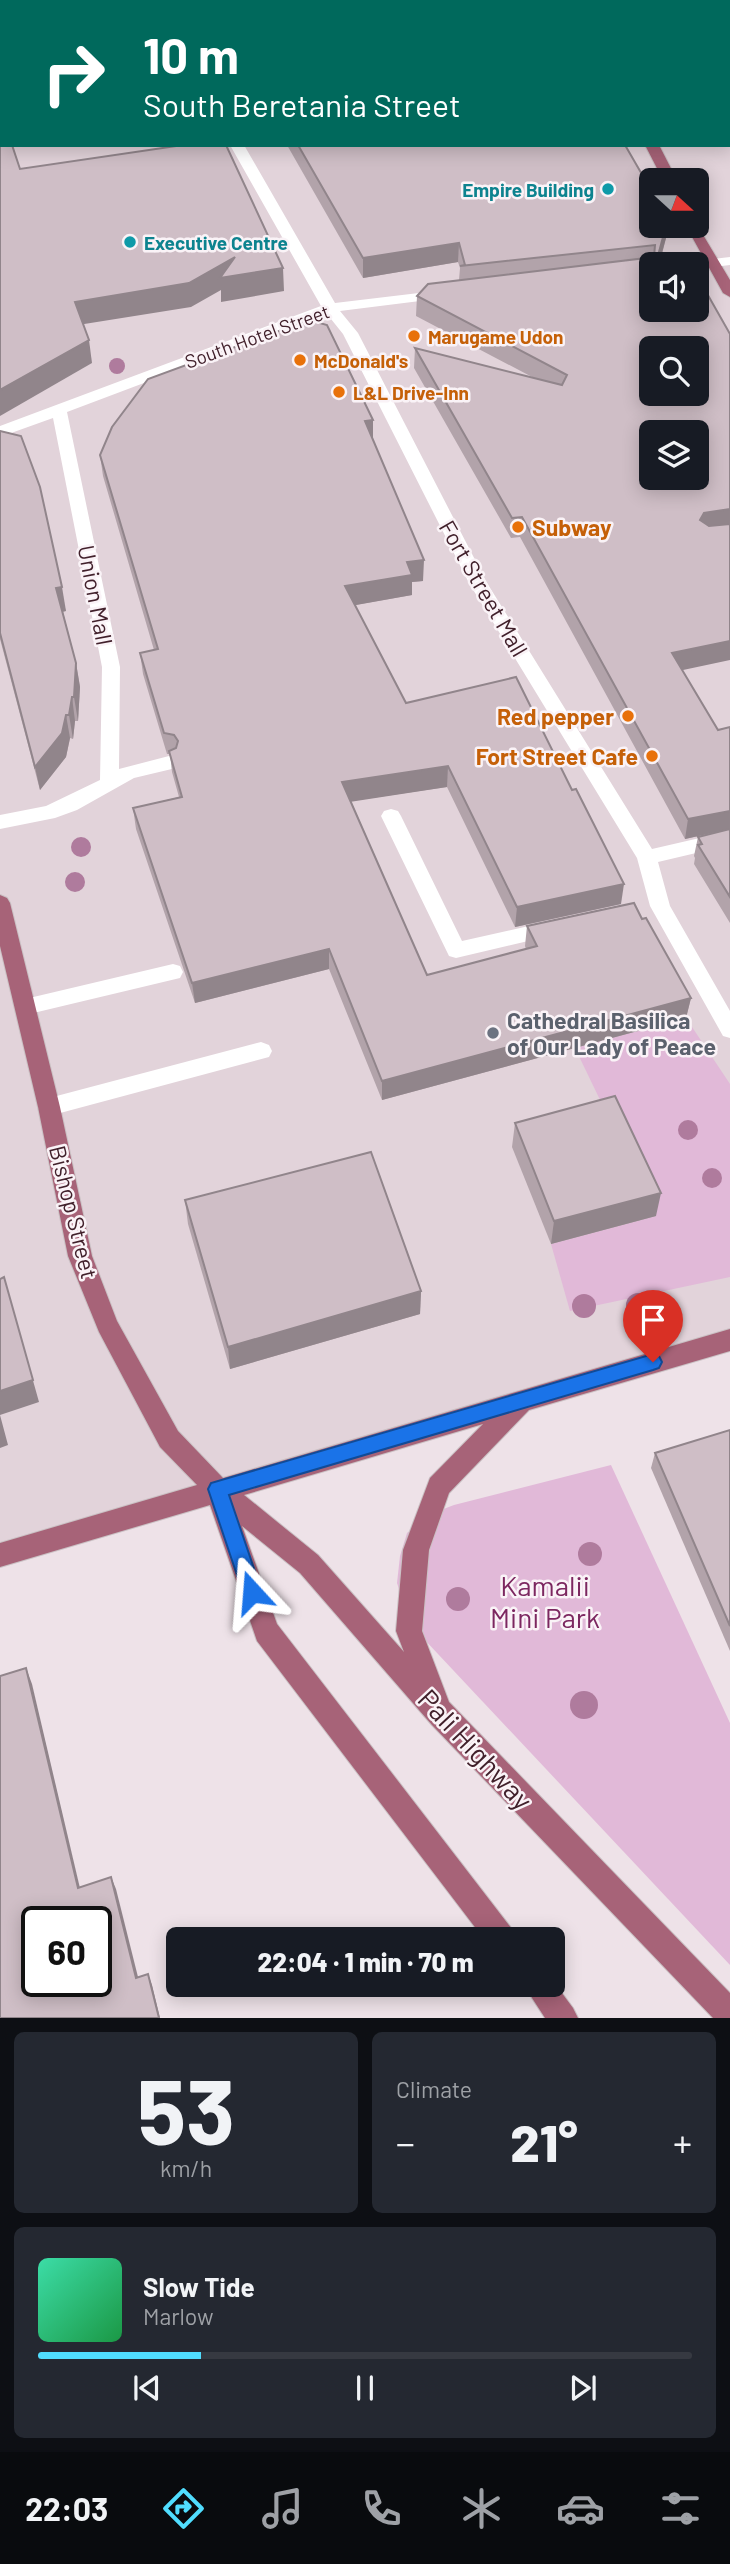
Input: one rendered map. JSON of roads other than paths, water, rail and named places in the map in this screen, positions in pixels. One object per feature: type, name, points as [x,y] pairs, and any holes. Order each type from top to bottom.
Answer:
[{"type":"main road","points":[[653,147],[664,168]]},
{"type":"main road","points":[[709,270],[730,293]]},
{"type":"main road","name":"Bishop Street","points":[[0,903],[49,1107],[80,1256],[107,1325],[169,1439],[217,1489]]},
{"type":"main road","points":[[0,1555],[730,1340]]},
{"type":"main road","points":[[442,1715],[409,1631],[416,1550],[439,1486],[524,1400]]},
{"type":"main road","points":[[217,1489],[266,1632],[493,1927]]},
{"type":"main road","name":"Pali Highway","points":[[217,1489],[309,1564],[442,1715],[730,2014]]},
{"type":"main road","points":[[547,1997],[563,2018]]},
{"type":"street","name":"Fort Street Mall","points":[[238,147],[330,307],[350,333],[478,583],[647,856],[653,907],[730,1030]]},
{"type":"street","points":[[709,263],[730,261]]},
{"type":"street","name":"South Hotel Street","points":[[0,432],[330,307],[464,292]]},
{"type":"street","name":"Union Mall","points":[[60,410],[111,667],[109,783]]},
{"type":"street","points":[[0,822],[48,813],[70,805],[129,772],[169,763]]},
{"type":"street","points":[[391,816],[456,950],[565,927]]},
{"type":"street","points":[[647,856],[730,838]]},
{"type":"street","points":[[25,1007],[173,972]]},
{"type":"street","points":[[49,1107],[261,1051]]},
{"type":"place","name":"Empire Building","points":[[608,189]]},
{"type":"place","name":"Executive Centre","points":[[130,242]]},
{"type":"place","name":"Marugame Udon","points":[[414,336]]},
{"type":"place","name":"McDonald's","points":[[300,360]]},
{"type":"place","name":"L&L Drive-Inn","points":[[339,392]]},
{"type":"place","name":"Subway","points":[[518,527]]},
{"type":"place","name":"Red pepper","points":[[628,716]]},
{"type":"place","name":"Fort Street Cafe","points":[[652,756]]},
{"type":"place","name":"Cathedral Basilica of Our Lady of Peace","points":[[493,1033]]},
{"type":"park label","name":"Kamalii Mini Park","points":[[545,1601]]}]
